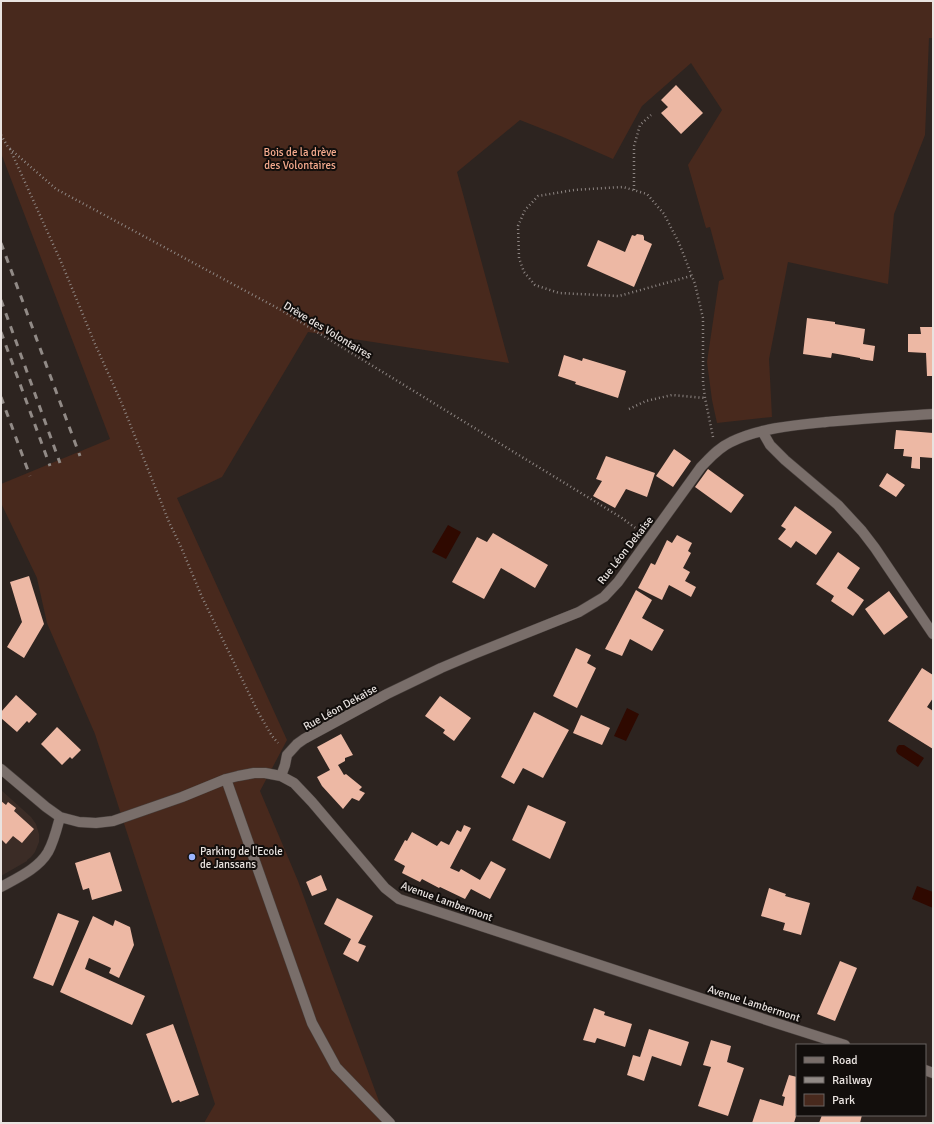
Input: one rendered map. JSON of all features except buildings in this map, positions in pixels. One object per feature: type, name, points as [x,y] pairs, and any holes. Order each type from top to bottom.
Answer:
[{"type":"street","name":"Rue Léon Dekaise","points":[[287,755],[297,744],[387,694],[441,668],[579,612],[604,597],[618,582],[701,467],[716,451],[730,442],[746,435],[762,431],[806,424],[933,414]]},
{"type":"street","points":[[762,431],[770,445],[785,460],[838,505],[858,527],[875,548],[933,634]]},
{"type":"street","points":[[281,776],[287,755]]},
{"type":"street","points":[[1,769],[36,800],[60,817],[48,853],[43,859],[30,870],[1,887]]},
{"type":"street","name":"Avenue Lambermont","points":[[60,817],[79,822],[96,823],[113,821],[182,797],[226,779],[254,773],[265,773],[281,776],[294,783],[385,888],[399,898],[842,1044]]},
{"type":"street","points":[[226,779],[312,1023],[336,1067],[390,1123]]},
{"type":"path","points":[[634,190],[634,146],[640,125],[651,115]]},
{"type":"path","name":"Drève des Volontaires","points":[[1,135],[8,147],[56,189],[281,310],[622,518],[650,538]]},
{"type":"path","points":[[8,147],[62,264],[202,597],[258,712],[272,736],[287,755]]},
{"type":"path","points":[[691,276],[619,296],[559,293],[535,286],[524,272],[519,258],[518,226],[524,210],[538,196],[574,190],[623,187],[647,194],[664,214],[679,244],[695,284],[703,318],[703,369],[705,398],[716,451]]},
{"type":"path","points":[[629,409],[646,401],[672,396],[705,398]]},
{"type":"shaded area","points":[[448,525],[461,532],[446,559],[432,552]]},
{"type":"shaded area","points":[[627,708],[639,714],[626,741],[614,736]]},
{"type":"shaded area","points":[[899,745],[904,745],[924,758],[918,767],[898,754],[896,751]]},
{"type":"shaded area","points":[[1,790],[31,817],[36,824],[39,834],[39,842],[35,852],[27,861],[1,876]]},
{"type":"shaded area","points":[[917,886],[933,892],[933,908],[912,899]]},
{"type":"green space","name":"Bois de la drève des Volontaires","points":[[1,1],[933,1],[933,38],[929,38],[925,135],[894,214],[888,284],[788,262],[769,359],[772,417],[717,423],[712,400],[707,362],[719,281],[724,279],[710,227],[706,228],[688,165],[722,110],[691,63],[642,106],[613,159],[520,120],[457,172],[509,363],[308,332],[222,477],[177,498],[287,740],[260,791],[298,881],[387,1123],[204,1123],[215,1104],[95,734],[47,623],[37,578],[1,503],[1,484],[110,439],[1,153]]},
{"type":"railway","points":[[1,243],[80,456]]},
{"type":"railway","points":[[1,300],[60,463]]},
{"type":"railway","points":[[1,332],[50,466]]},
{"type":"railway","points":[[1,397],[30,476]]},
{"type":"place","name":"Parking de l'Ecole de Janssans","points":[[192,857]]}]
